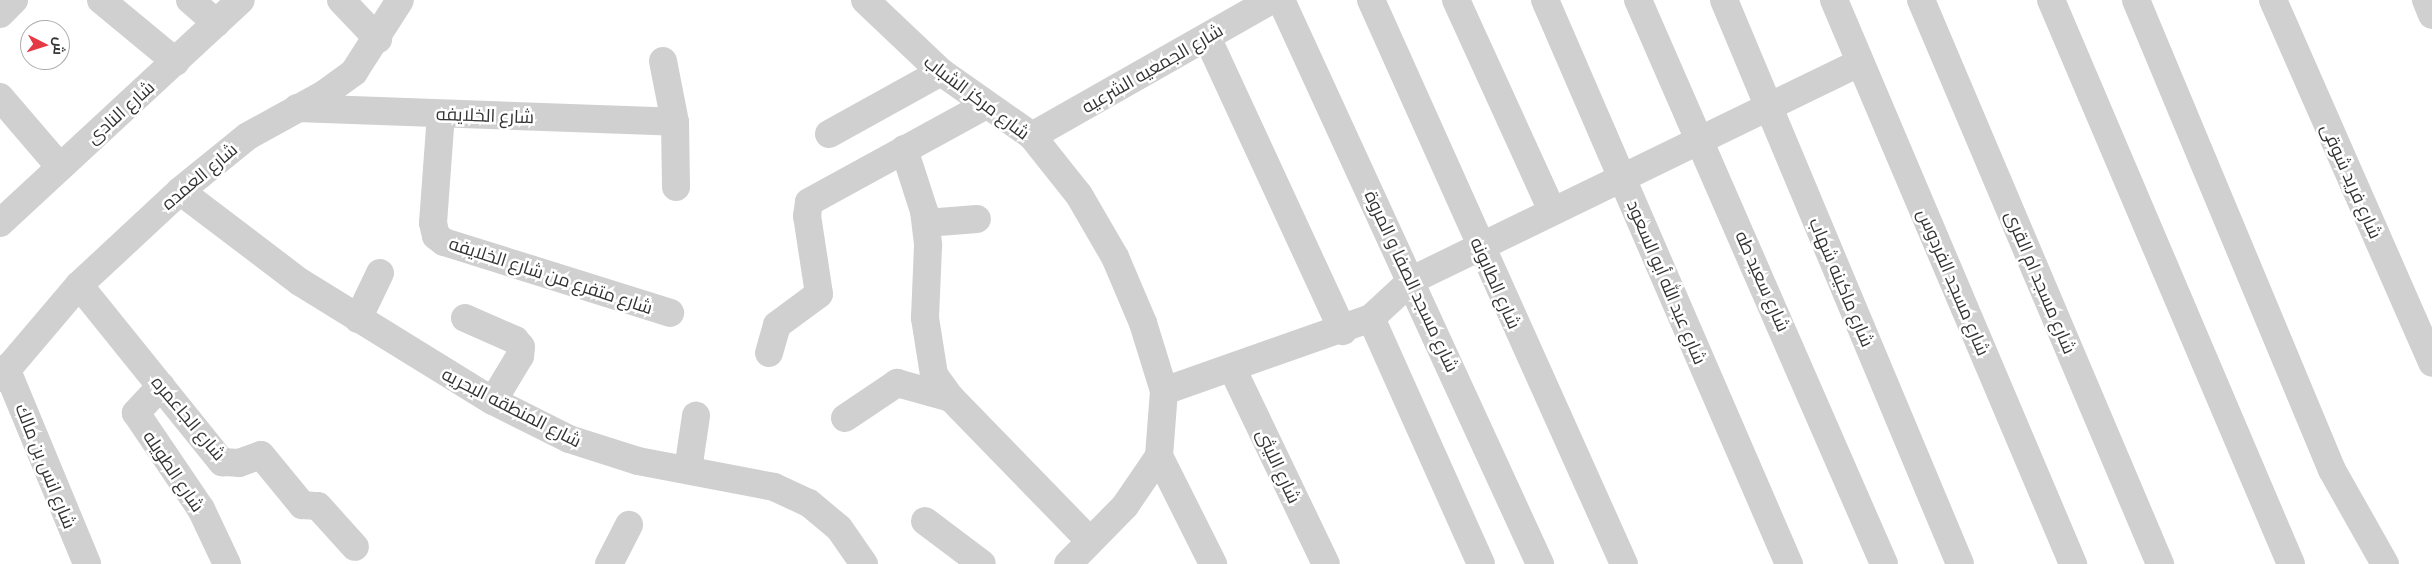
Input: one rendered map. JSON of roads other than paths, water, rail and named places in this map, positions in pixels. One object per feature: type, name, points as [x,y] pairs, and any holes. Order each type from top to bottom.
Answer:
[{"type":"street","points":[[0,14],[14,0]]},
{"type":"street","points":[[101,0],[176,62]]},
{"type":"street","points":[[190,0],[216,23]]},
{"type":"street","name":"شارع النادى","points":[[0,223],[176,62],[240,0]]},
{"type":"street","points":[[341,0],[378,39]]},
{"type":"street","name":"شارع العمده","points":[[3,373],[79,284],[180,191],[248,136],[295,108],[324,94],[354,72],[378,39],[400,0]]},
{"type":"street","name":"شارع مركز الشباب","points":[[865,0],[941,72],[1032,136],[1079,195],[1115,257],[1143,323],[1164,391]]},
{"type":"street","name":"شارع الجمعيه الشرعيه","points":[[1032,136],[1271,0]]},
{"type":"street","name":"شارع مسجد الصفا و المروة","points":[[1280,0],[1412,280],[1540,564]]},
{"type":"street","name":"شارع الطابونه","points":[[1371,0],[1480,247],[1624,564]]},
{"type":"street","points":[[1456,0],[1552,212]]},
{"type":"street","name":"شارع عبد الله أبو السعود","points":[[1545,0],[1789,564]]},
{"type":"street","name":"شارع سعيد طه","points":[[1638,0],[1884,564]]},
{"type":"street","name":"شارع ماكينه شهاب","points":[[1724,0],[1960,564]]},
{"type":"street","name":"شارع مسجد الفردوس","points":[[1834,0],[2073,564]]},
{"type":"street","name":"شارع مسجد ام القرى","points":[[1921,0],[2160,564]]},
{"type":"street","points":[[2051,0],[2291,564]]},
{"type":"street","points":[[2136,0],[2332,470],[2385,564]]},
{"type":"street","name":"شارع فريد شوقى","points":[[2273,0],[2432,363]]},
{"type":"street","points":[[2426,0],[2432,15]]},
{"type":"street","points":[[1207,37],[1343,331]]},
{"type":"street","points":[[663,61],[675,122],[676,187]]},
{"type":"street","points":[[1068,564],[1125,506],[1159,456],[1164,391],[1343,331],[1371,318],[1412,280],[1860,62]]},
{"type":"street","points":[[828,134],[941,72]]},
{"type":"street","points":[[0,97],[60,167]]},
{"type":"street","points":[[769,353],[777,325],[819,294],[807,216],[809,202],[986,105]]},
{"type":"street","name":"شارع الخلايفه","points":[[295,108],[675,122]]},
{"type":"street","name":"شارع متفرع من شارع الخلايفه","points":[[441,114],[432,223],[436,236],[444,242],[670,313]]},
{"type":"street","points":[[904,149],[926,223],[928,282],[925,318],[929,357],[934,375],[951,398],[1090,541]]},
{"type":"street","name":"شارع المنطقه البحريه","points":[[180,191],[300,282],[493,401],[569,439],[638,461],[774,487],[809,504],[839,528],[864,564]]},
{"type":"street","points":[[926,223],[977,219]]},
{"type":"street","points":[[358,319],[380,272]]},
{"type":"street","name":"شارع الجاعمره","points":[[79,284],[222,462],[238,463],[261,456],[302,505],[318,506],[355,547]]},
{"type":"street","points":[[465,318],[515,340],[521,347],[520,356],[493,401]]},
{"type":"street","points":[[1371,318],[1481,564]]},
{"type":"street","name":"شارع الليثى","points":[[1232,368],[1326,564]]},
{"type":"street","name":"شارع انس بن مالك","points":[[3,373],[87,564]]},
{"type":"street","points":[[845,418],[897,383],[951,398]]},
{"type":"street","name":"شارع الطويله","points":[[161,386],[136,413],[201,509],[227,564]]},
{"type":"street","points":[[688,470],[696,416]]},
{"type":"street","points":[[1159,456],[1213,564]]},
{"type":"street","points":[[925,521],[982,564]]},
{"type":"street","points":[[609,564],[629,525]]}]
